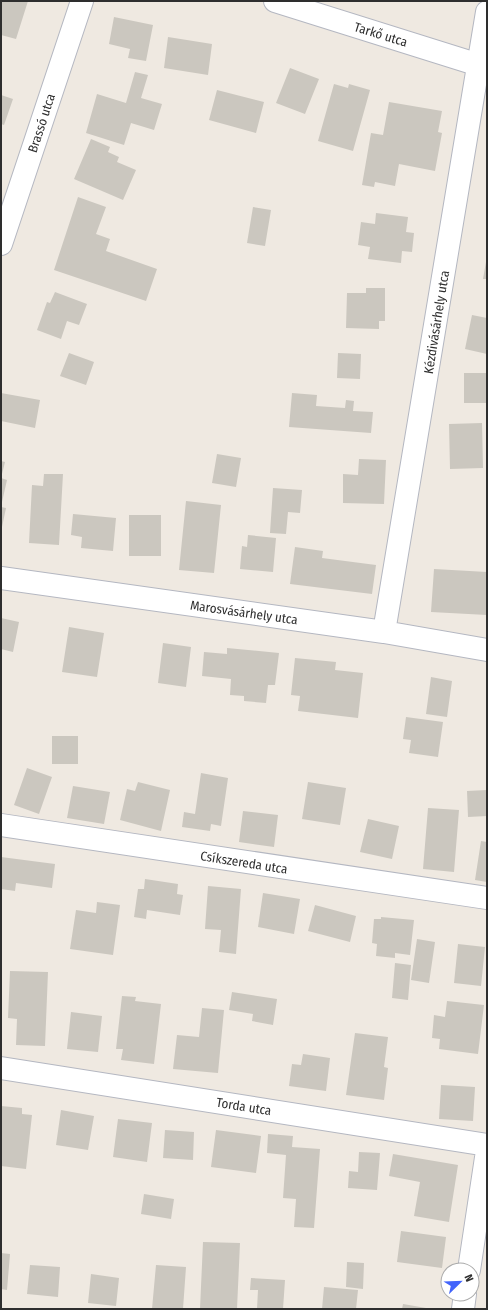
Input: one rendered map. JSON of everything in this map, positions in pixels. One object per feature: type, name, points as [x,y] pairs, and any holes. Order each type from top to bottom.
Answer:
[{"type":"street","name":"Brassó utca","points":[[1,244],[82,1]]},
{"type":"street","name":"Tarkő utca","points":[[275,1],[483,65]]},
{"type":"street","name":"Kézdivásárhely utca","points":[[384,632],[483,65],[487,12]]},
{"type":"street","name":"Marosvásárhely utca","points":[[1,578],[384,632],[487,650]]},
{"type":"street","name":"Csíkszereda utca","points":[[1,825],[487,898]]},
{"type":"street","name":"Torda utca","points":[[1,1068],[487,1144]]},
{"type":"street","points":[[470,1262],[487,1152]]},
{"type":"building","points":[[1,1],[28,1],[16,39],[1,35]]},
{"type":"building","points":[[114,17],[153,25],[146,61],[128,58],[130,49],[109,44]]},
{"type":"building","points":[[168,37],[212,44],[208,75],[164,68]]},
{"type":"building","points":[[290,68],[319,79],[305,114],[276,103]]},
{"type":"building","points":[[135,72],[148,75],[141,98],[162,104],[154,130],[131,123],[124,145],[86,133],[97,94],[126,103]]},
{"type":"building","points":[[334,84],[348,88],[349,84],[370,90],[353,151],[318,141]]},
{"type":"building","points":[[217,90],[264,102],[256,133],[209,120]]},
{"type":"building","points":[[1,95],[13,99],[4,125],[1,124]]},
{"type":"building","points":[[389,102],[442,111],[438,132],[442,133],[435,171],[399,164],[395,186],[375,182],[374,187],[362,185],[371,133],[383,135]]},
{"type":"building","points":[[91,139],[110,147],[108,152],[119,157],[117,162],[136,170],[123,200],[74,179]]},
{"type":"building","points":[[78,197],[106,207],[96,234],[110,239],[106,251],[157,269],[146,301],[54,270]]},
{"type":"building","points":[[253,207],[271,210],[265,246],[247,243]]},
{"type":"building","points":[[376,213],[408,217],[406,232],[414,233],[412,252],[402,251],[401,263],[368,259],[370,247],[358,245],[361,222],[375,224]]},
{"type":"building","points":[[486,262],[487,279],[483,279]]},
{"type":"building","points":[[366,288],[385,288],[385,321],[379,321],[379,329],[346,328],[347,293],[366,293]]},
{"type":"building","points":[[55,292],[87,304],[79,325],[67,321],[61,339],[37,330],[47,302],[50,303]]},
{"type":"building","points":[[472,315],[487,318],[487,354],[465,349]]},
{"type":"building","points":[[69,353],[94,362],[86,385],[60,376]]},
{"type":"building","points":[[338,353],[361,354],[360,379],[337,378]]},
{"type":"building","points":[[464,373],[487,373],[487,403],[464,403]]},
{"type":"building","points":[[1,393],[40,400],[35,428],[1,421]]},
{"type":"building","points":[[292,393],[317,395],[316,406],[345,408],[346,400],[354,401],[353,411],[373,412],[371,433],[289,427]]},
{"type":"building","points":[[482,423],[483,468],[450,469],[449,424]]},
{"type":"building","points":[[217,454],[241,458],[236,487],[212,483]]},
{"type":"building","points":[[359,459],[386,460],[384,504],[343,503],[343,474],[358,475]]},
{"type":"building","points":[[1,461],[5,462],[2,474],[1,474]]},
{"type":"building","points":[[44,474],[63,474],[59,545],[29,543],[32,485],[43,486]]},
{"type":"building","points":[[1,478],[7,480],[2,502],[1,502]]},
{"type":"building","points":[[273,488],[302,490],[300,513],[288,512],[286,534],[270,533]]},
{"type":"building","points":[[186,501],[221,505],[214,573],[179,570]]},
{"type":"building","points":[[1,507],[6,508],[2,527],[1,527]]},
{"type":"building","points":[[73,514],[116,518],[113,551],[81,548],[82,537],[71,535]]},
{"type":"building","points":[[129,515],[161,515],[161,556],[129,556]]},
{"type":"building","points":[[248,535],[276,538],[273,572],[240,569],[242,546],[247,547]]},
{"type":"building","points":[[295,547],[323,551],[322,558],[376,565],[372,594],[290,584]]},
{"type":"building","points":[[434,569],[487,572],[487,615],[431,612]]},
{"type":"building","points":[[1,618],[19,622],[13,652],[1,649]]},
{"type":"building","points":[[69,627],[104,633],[97,677],[62,672]]},
{"type":"building","points":[[163,643],[191,647],[186,687],[158,683]]},
{"type":"building","points":[[227,648],[279,653],[275,685],[268,685],[266,703],[244,701],[244,696],[230,695],[231,679],[202,676],[204,652],[227,654]]},
{"type":"building","points":[[295,658],[336,662],[335,670],[363,673],[358,718],[298,711],[300,696],[291,695]]},
{"type":"building","points":[[431,677],[452,681],[447,717],[426,714]]},
{"type":"building","points":[[406,717],[443,722],[438,757],[409,753],[411,740],[403,739]]},
{"type":"building","points":[[52,736],[78,736],[78,764],[52,764]]},
{"type":"building","points":[[27,768],[52,777],[39,814],[14,805]]},
{"type":"building","points":[[201,773],[228,778],[221,826],[211,824],[210,831],[182,827],[184,812],[195,814]]},
{"type":"building","points":[[138,782],[170,790],[161,831],[120,820],[127,789],[135,791]]},
{"type":"building","points":[[308,782],[346,788],[340,825],[302,819]]},
{"type":"building","points":[[73,786],[110,792],[104,824],[67,818]]},
{"type":"building","points":[[487,790],[487,816],[468,817],[467,791]]},
{"type":"building","points":[[428,808],[459,810],[454,872],[423,869]]},
{"type":"building","points":[[243,811],[278,815],[274,847],[239,842]]},
{"type":"building","points":[[368,819],[399,826],[392,859],[360,852]]},
{"type":"building","points":[[481,841],[487,842],[487,882],[475,880]]},
{"type":"building","points":[[1,857],[55,864],[52,888],[16,883],[15,891],[1,889]]},
{"type":"building","points":[[145,879],[178,884],[177,894],[183,895],[180,915],[147,910],[146,919],[134,917],[138,889],[144,889]]},
{"type":"building","points":[[208,886],[241,889],[236,954],[219,952],[221,930],[205,929]]},
{"type":"building","points":[[263,893],[300,899],[294,934],[258,927]]},
{"type":"building","points":[[97,902],[120,905],[113,955],[70,949],[76,910],[96,913]]},
{"type":"building","points":[[315,905],[356,916],[350,942],[308,931]]},
{"type":"building","points":[[381,917],[414,920],[410,955],[395,953],[395,958],[376,956],[377,944],[372,943],[374,919],[381,919]]},
{"type":"building","points":[[417,939],[435,942],[429,983],[411,980]]},
{"type":"building","points":[[458,944],[485,947],[481,986],[454,983]]},
{"type":"building","points":[[395,963],[411,965],[408,1000],[392,998]]},
{"type":"building","points":[[10,971],[48,972],[45,1046],[16,1045],[17,1019],[8,1018]]},
{"type":"building","points":[[232,992],[277,999],[273,1025],[252,1021],[253,1014],[229,1010]]},
{"type":"building","points":[[122,996],[136,997],[135,1001],[161,1004],[154,1064],[121,1060],[123,1049],[116,1049]]},
{"type":"building","points":[[447,1001],[484,1005],[478,1054],[439,1049],[440,1039],[432,1038],[434,1015],[445,1017]]},
{"type":"building","points":[[202,1008],[224,1010],[218,1073],[173,1069],[177,1035],[199,1037]]},
{"type":"building","points":[[71,1012],[102,1016],[98,1052],[67,1049]]},
{"type":"building","points":[[355,1033],[388,1037],[384,1067],[388,1068],[384,1100],[346,1095]]},
{"type":"building","points":[[303,1054],[330,1058],[326,1091],[289,1086],[292,1064],[301,1065]]},
{"type":"building","points":[[441,1085],[475,1087],[473,1121],[439,1119]]},
{"type":"building","points":[[1,1106],[22,1108],[22,1114],[32,1115],[26,1169],[1,1166]]},
{"type":"building","points":[[61,1110],[94,1116],[88,1150],[56,1145]]},
{"type":"building","points":[[118,1119],[152,1123],[147,1162],[113,1157]]},
{"type":"building","points":[[165,1130],[194,1132],[193,1160],[163,1158]]},
{"type":"building","points":[[216,1130],[261,1136],[256,1173],[211,1167]]},
{"type":"building","points":[[268,1134],[293,1136],[292,1147],[320,1149],[314,1228],[294,1227],[296,1199],[283,1198],[286,1155],[267,1153]]},
{"type":"building","points":[[359,1152],[380,1153],[377,1190],[348,1188],[349,1171],[358,1172]]},
{"type":"building","points":[[393,1154],[458,1165],[449,1222],[414,1216],[420,1182],[389,1176]]},
{"type":"building","points":[[144,1194],[174,1199],[171,1219],[141,1214]]},
{"type":"building","points":[[401,1231],[446,1237],[443,1262],[440,1262],[440,1268],[397,1262]]},
{"type":"building","points":[[203,1242],[240,1243],[237,1309],[200,1309]]},
{"type":"building","points":[[1,1253],[10,1254],[7,1290],[1,1289]]},
{"type":"building","points":[[347,1262],[364,1263],[363,1289],[346,1287]]},
{"type":"building","points":[[30,1265],[60,1267],[58,1297],[27,1294]]},
{"type":"building","points":[[156,1265],[186,1267],[183,1309],[152,1309]]},
{"type":"building","points":[[91,1274],[119,1278],[116,1306],[88,1303]]},
{"type":"building","points":[[251,1278],[285,1280],[283,1309],[257,1309],[258,1290],[250,1290]]},
{"type":"building","points":[[324,1287],[358,1290],[356,1309],[322,1309]]},
{"type":"building","points":[[403,1304],[426,1308],[426,1309],[402,1309]]}]
